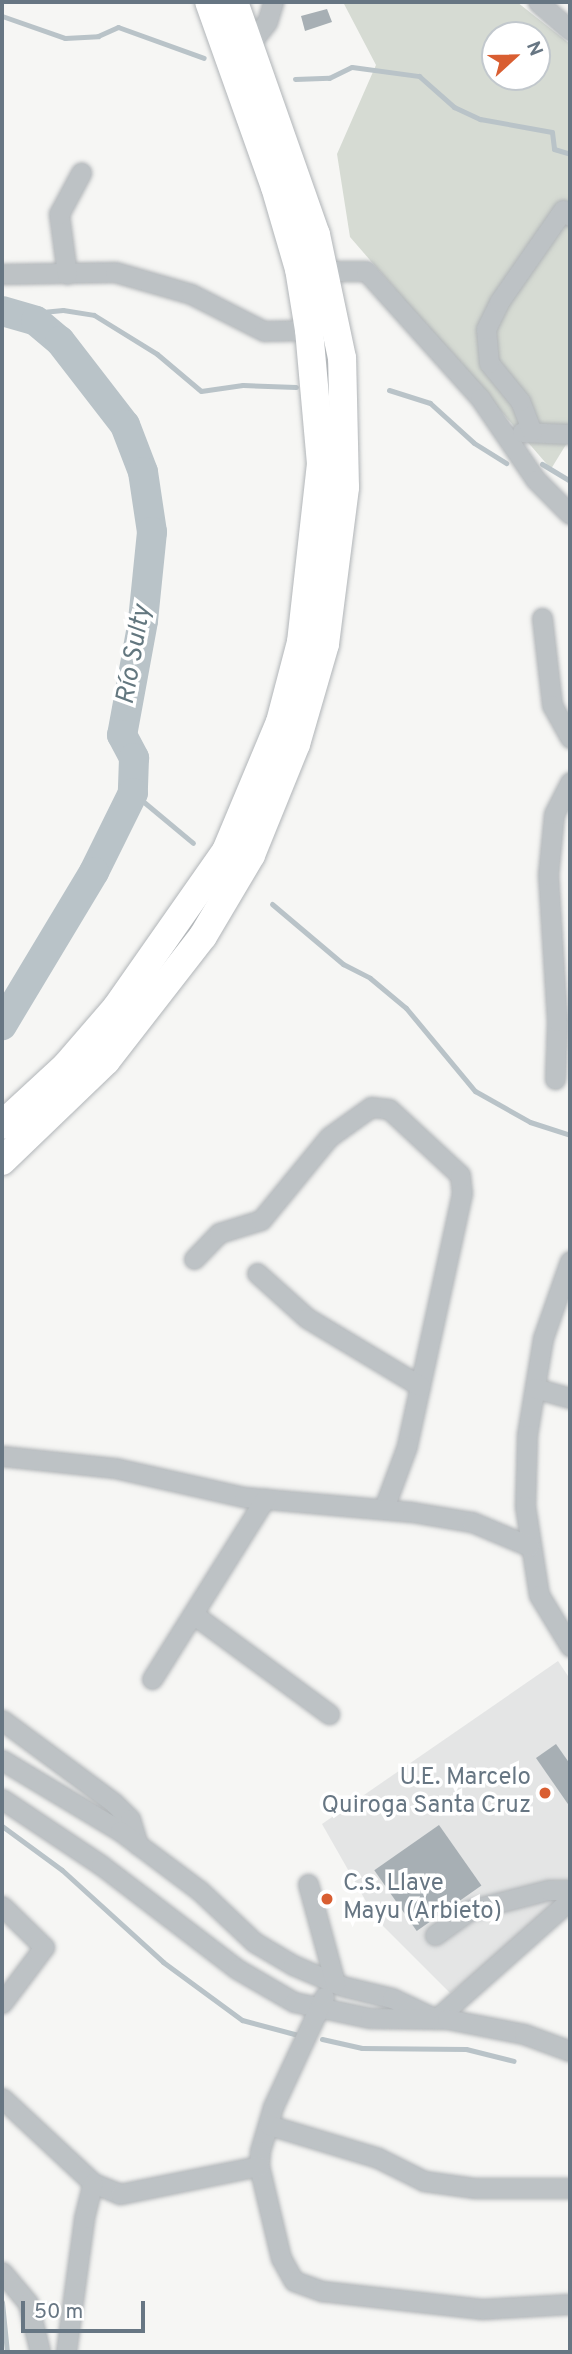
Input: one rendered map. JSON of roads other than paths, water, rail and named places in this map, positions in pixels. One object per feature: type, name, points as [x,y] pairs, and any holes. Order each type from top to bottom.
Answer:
[{"type":"highway","points":[[2,1125],[66,1066],[156,957],[226,851],[260,777],[284,709],[312,573],[321,464],[309,330],[299,269],[275,187],[209,2]]},
{"type":"highway","points":[[2,1161],[106,1061],[203,936],[251,855],[296,744],[325,643],[345,487],[342,358],[316,235],[234,2]]},
{"type":"street","points":[[248,45],[267,22],[273,2]]},
{"type":"street","points":[[538,2],[570,30]]},
{"type":"street","points":[[67,274],[59,214],[81,173]]},
{"type":"street","points":[[532,432],[520,401],[489,363],[486,329],[499,302],[556,219],[563,210],[570,216]]},
{"type":"street","points":[[325,271],[366,271],[480,398],[536,480],[570,514]]},
{"type":"street","points":[[2,274],[116,272],[191,294],[264,331],[309,330]]},
{"type":"street","points":[[503,434],[570,433]]},
{"type":"street","points":[[542,618],[552,705],[570,738]]},
{"type":"street","points":[[555,1080],[557,1021],[548,875],[554,814],[570,782]]},
{"type":"street","points":[[194,1259],[219,1233],[261,1220],[329,1138],[355,1115],[371,1107],[389,1109],[455,1169],[463,1183],[407,1446],[384,1508]]},
{"type":"street","points":[[568,1270],[543,1338],[525,1465],[529,1546],[539,1595],[570,1646]]},
{"type":"street","points":[[257,1273],[307,1318],[420,1386]]},
{"type":"street","points":[[535,1388],[570,1398]]},
{"type":"street","points":[[2,1457],[115,1468],[265,1499],[384,1508],[472,1522],[529,1546]]},
{"type":"street","points":[[152,1679],[265,1499]]},
{"type":"street","points":[[193,1614],[329,1714]]},
{"type":"street","points":[[2,1720],[60,1758],[114,1803],[130,1819],[138,1845]]},
{"type":"street","points":[[2,1760],[138,1845],[199,1890],[254,1942],[331,1982],[392,1998],[436,2018]]},
{"type":"street","points":[[2,1799],[91,1858],[237,1969],[295,2002],[370,2018],[436,2018],[524,2034],[570,2051]]},
{"type":"street","points":[[308,1884],[331,1982],[269,2125],[259,2166],[287,2272],[307,2287],[482,2309],[570,2304]]},
{"type":"street","points":[[435,1935],[470,1910],[548,1890],[570,1890]]},
{"type":"street","points":[[436,2018],[570,1900]]},
{"type":"street","points":[[2,1906],[44,1947],[2,2003]]},
{"type":"street","points":[[2,2098],[93,2183],[120,2193],[136,2194],[259,2166]]},
{"type":"street","points":[[269,2125],[378,2158],[424,2181],[474,2188],[570,2188]]},
{"type":"street","points":[[66,2352],[84,2218],[93,2183]]},
{"type":"street","points":[[2,2272],[29,2303],[43,2349]]},
{"type":"waterway","points":[[2,16],[65,38],[98,36],[118,27],[204,58]]},
{"type":"waterway","points":[[295,79],[329,78],[352,67],[419,76],[454,107],[480,119],[552,132],[554,149],[570,154]]},
{"type":"waterway","points":[[12,315],[63,310],[94,315],[157,354],[201,391],[243,385],[296,387]]},
{"type":"waterway","name":"Río Sulty","points":[[2,311],[36,321],[60,341],[125,425],[143,472],[152,532],[143,621],[122,735],[134,758],[133,793],[94,872],[2,1025]]},
{"type":"waterway","points":[[389,390],[430,403],[474,443],[506,463]]},
{"type":"waterway","points":[[542,464],[570,481]]},
{"type":"waterway","points":[[133,793],[193,843]]},
{"type":"waterway","points":[[272,904],[343,964],[370,978],[406,1008],[475,1091],[530,1122],[570,1135]]},
{"type":"waterway","points":[[2,1826],[62,1870],[163,1962],[242,2020],[298,2035]]},
{"type":"waterway","points":[[322,2039],[362,2048],[466,2049],[514,2061]]},
{"type":"waterway","points":[[2,2302],[7,2352]]},
{"type":"place","name":"U.E. Marcelo Quiroga Santa Cruz","points":[[545,1793]]},
{"type":"place","name":"C.s. Llave Mayu (Arbieto)","points":[[327,1899]]}]
